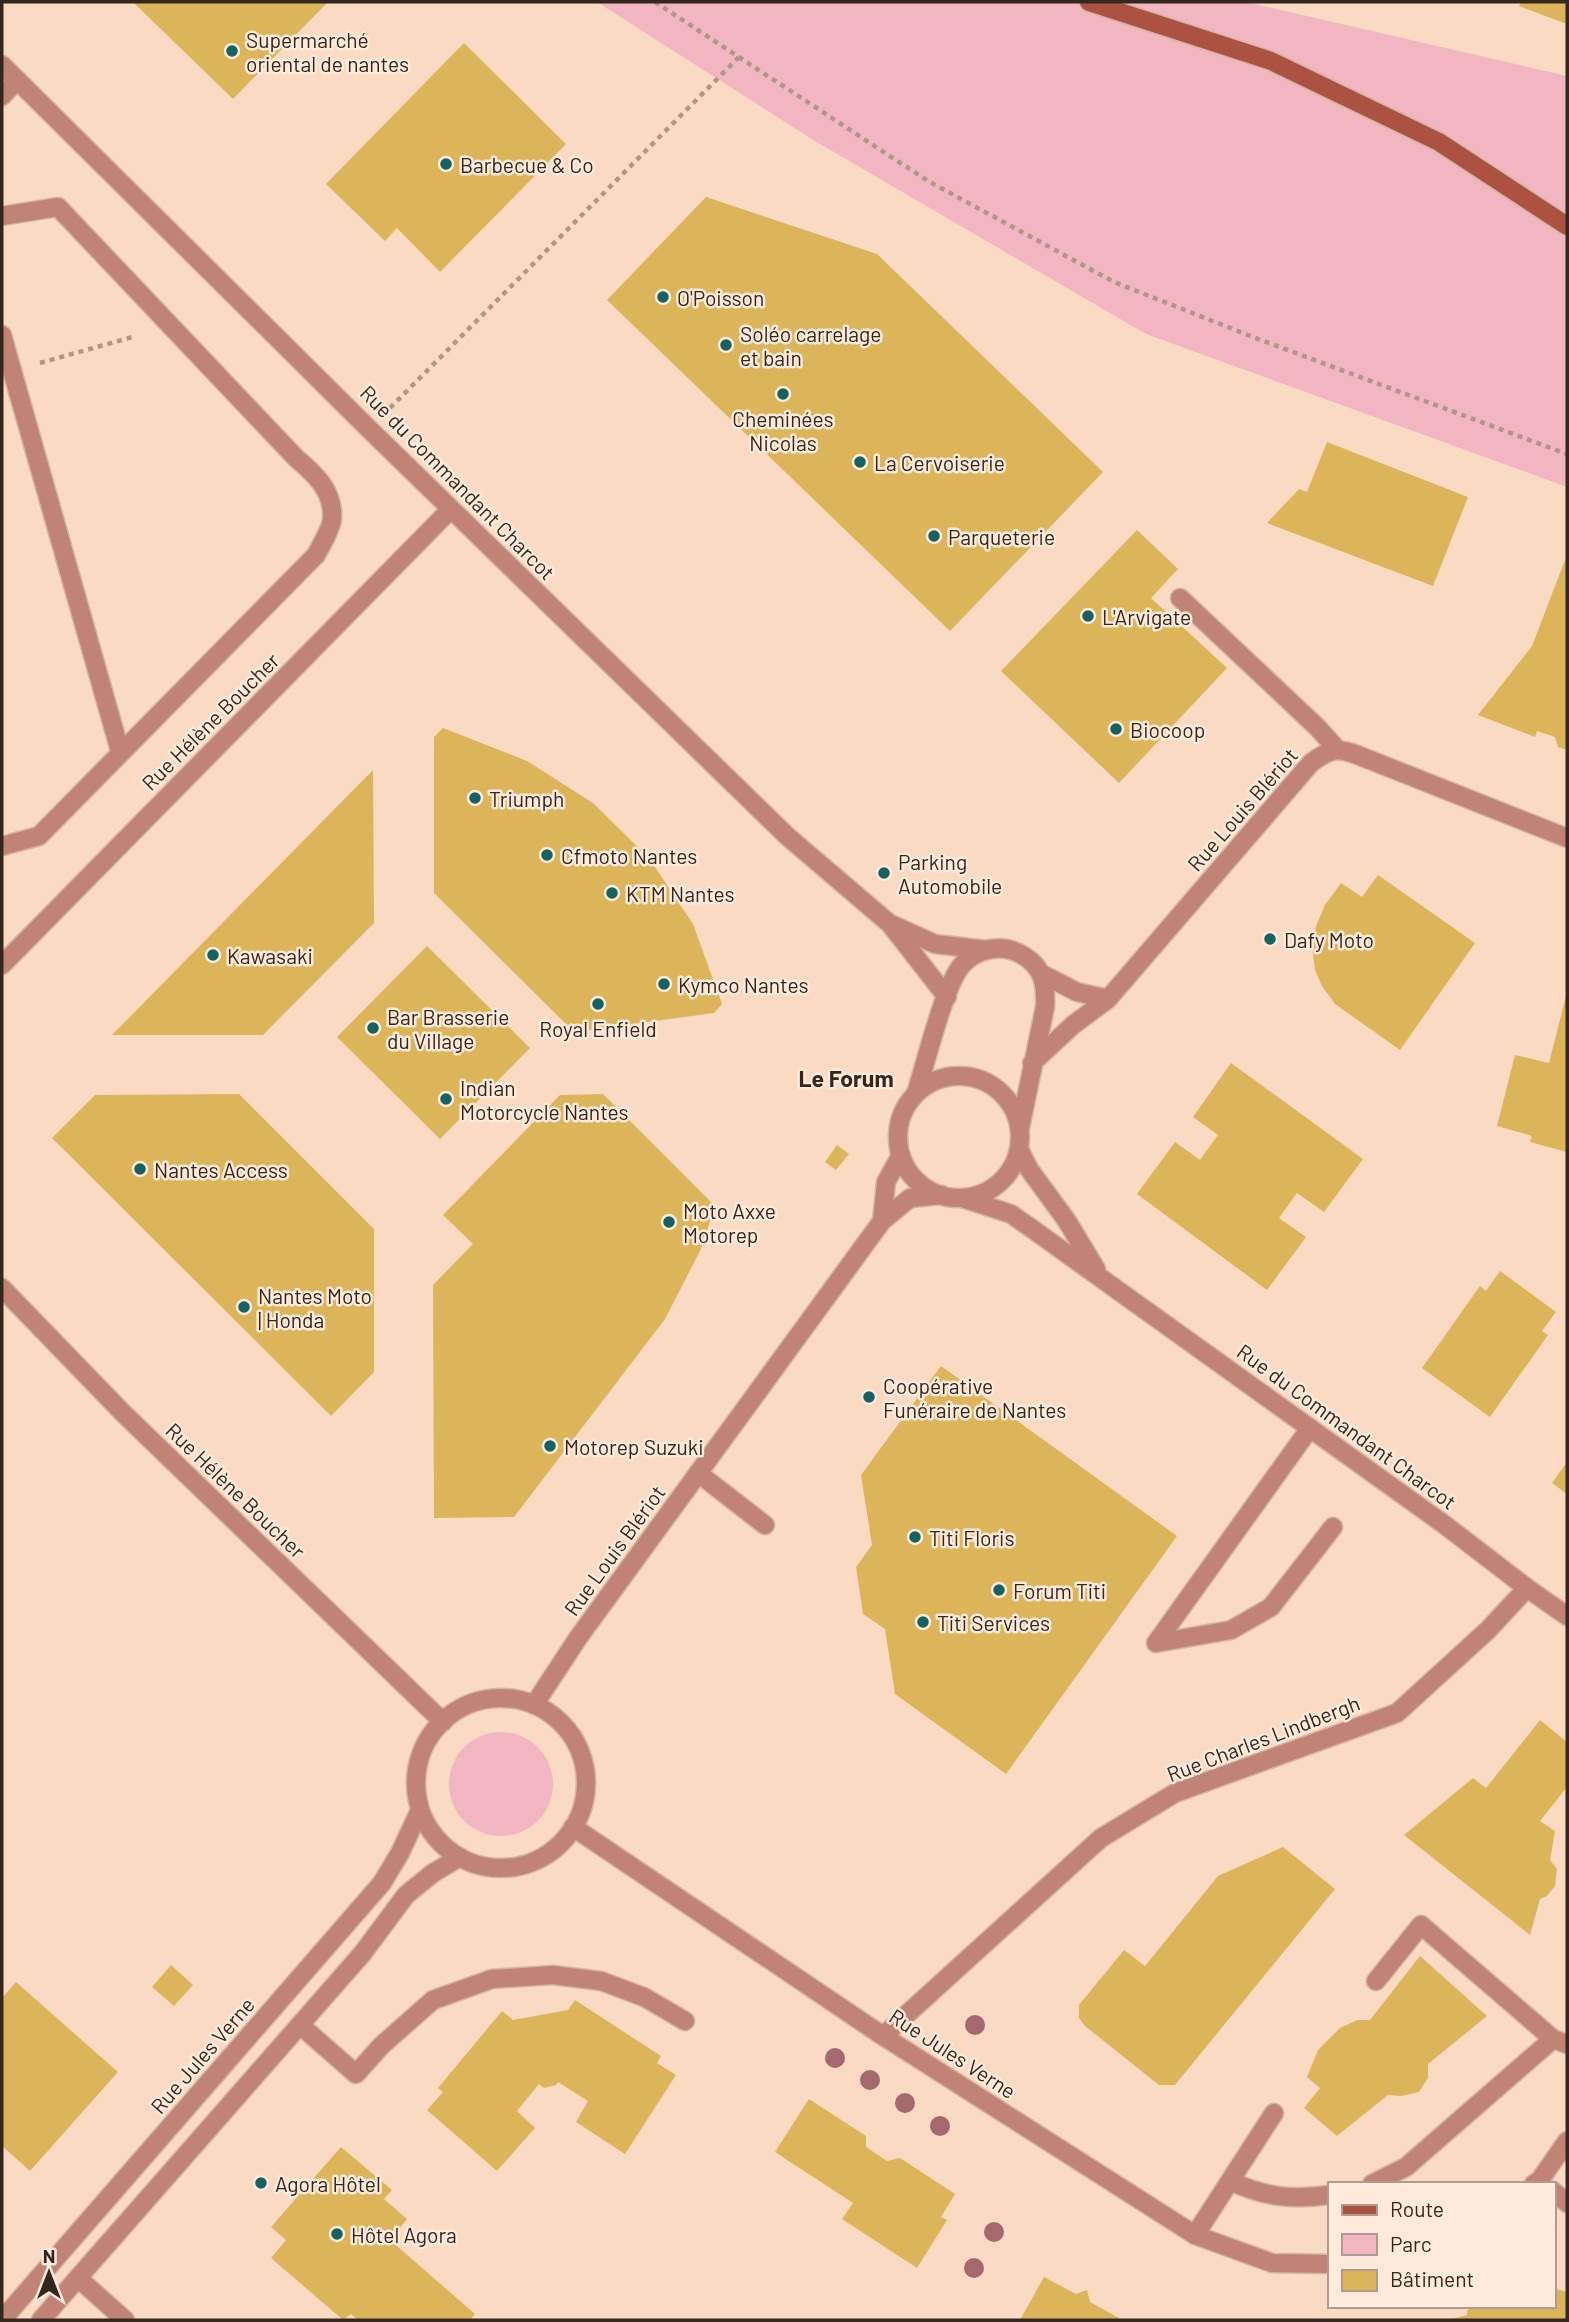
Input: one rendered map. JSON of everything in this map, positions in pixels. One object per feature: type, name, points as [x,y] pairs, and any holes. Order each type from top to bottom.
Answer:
[{"type":"street","points":[[1089,2],[1271,61],[1439,142],[1567,226]]},
{"type":"street","name":"Rue du Commandant Charcot","points":[[2,65],[369,429],[787,836],[890,923],[947,997]]},
{"type":"street","points":[[2,96],[17,80]]},
{"type":"street","points":[[2,216],[58,207],[319,479],[329,496],[332,520],[316,555],[39,836],[2,845]]},
{"type":"street","points":[[2,335],[120,751]]},
{"type":"street","name":"Rue Hélène Boucher","points":[[2,965],[452,509]]},
{"type":"street","points":[[1180,598],[1337,749],[1360,755],[1567,838]]},
{"type":"street","name":"Rue Louis Blériot","points":[[1032,1063],[1073,1024],[1108,999],[1311,764],[1327,752],[1337,749]]},
{"type":"street","name":"Rue du Commandant Charcot","points":[[890,923],[934,944],[987,950],[1003,948],[1018,952],[1033,961],[1042,974]]},
{"type":"street","points":[[916,1093],[947,997],[960,968],[972,956],[987,950]]},
{"type":"street","points":[[1042,974],[1077,992],[1108,999]]},
{"type":"street","points":[[1020,1128],[1010,1103],[991,1084],[965,1076],[939,1079],[916,1093],[908,1103],[898,1128],[898,1142],[907,1169],[928,1190],[962,1198],[988,1191],[999,1183],[1015,1161],[1019,1149],[1020,1128],[1045,1007],[1046,991],[1042,974]]},
{"type":"street","name":"Rue du Commandant Charcot","points":[[1019,1149],[1029,1169],[1067,1221],[1099,1275]]},
{"type":"street","name":"Rue Louis Blériot","points":[[881,1221],[886,1182],[901,1155]]},
{"type":"street","name":"Rue Louis Blériot","points":[[534,1705],[578,1638],[881,1221],[910,1198],[942,1195]]},
{"type":"street","name":"Rue du Commandant Charcot","points":[[962,1198],[1011,1214],[1445,1525],[1567,1616]]},
{"type":"street","name":"Rue Hélène Boucher","points":[[2,1288],[123,1412],[443,1722]]},
{"type":"street","points":[[1310,1428],[1156,1643],[1231,1630],[1271,1607],[1333,1527]]},
{"type":"street","points":[[698,1473],[765,1525]]},
{"type":"street","name":"Rue Charles Lindbergh","points":[[883,2036],[1101,1838],[1175,1793],[1397,1713],[1488,1630],[1527,1588]]},
{"type":"street","points":[[486,1700],[519,1700],[534,1705],[554,1717],[569,1733],[580,1754],[585,1775],[584,1798],[573,1827],[555,1850],[528,1864],[498,1868],[478,1866],[460,1857],[438,1840],[427,1826],[416,1794],[419,1762],[432,1733],[470,1704],[486,1700]]},
{"type":"street","name":"Rue Jules Verne","points":[[4,2314],[382,1883],[400,1853],[420,1810]]},
{"type":"street","name":"Rue Jules Verne","points":[[573,1827],[883,2036],[1195,2235],[1272,2263],[1328,2264]]},
{"type":"street","points":[[41,2320],[362,1954],[406,1895],[433,1873],[460,1857]]},
{"type":"street","points":[[1376,2182],[1406,2167],[1560,2042],[1421,1925],[1377,1981]]},
{"type":"street","points":[[300,2025],[356,2074],[381,2046],[433,2000],[492,1979],[553,1975],[601,1981],[644,1997],[685,2021]]},
{"type":"street","points":[[1195,2235],[1274,2113]]},
{"type":"street","points":[[1545,2182],[1567,2141]]},
{"type":"street","points":[[1230,2181],[1258,2193],[1305,2199],[1328,2195]]},
{"type":"street","points":[[78,2278],[121,2319]]},
{"type":"path","points":[[655,2],[928,181],[1114,282],[1258,339],[1567,454]]},
{"type":"path","points":[[369,429],[739,57]]},
{"type":"path","points":[[12,370],[171,326]]},
{"type":"green space","points":[[597,2],[1246,2],[1567,76],[1567,487],[1146,334],[815,141]]},
{"type":"green space","points":[[501,1732],[521,1736],[538,1747],[549,1764],[553,1784],[549,1804],[538,1821],[521,1832],[501,1836],[481,1832],[464,1821],[453,1804],[449,1784],[453,1764],[464,1747],[481,1736]]},
{"type":"building","name":"Supermarché oriental de nantes","points":[[133,2],[328,2],[233,99]]},
{"type":"building","points":[[1521,2],[1567,2],[1567,24],[1519,6]]},
{"type":"building","name":"Barbecue & Co","points":[[464,43],[566,144],[440,272],[397,228],[385,241],[326,184]]},
{"type":"building","points":[[706,197],[877,254],[1103,472],[950,631],[607,300]]},
{"type":"building","points":[[1327,442],[1468,497],[1433,586],[1267,523],[1299,489],[1307,492]]},
{"type":"building","points":[[1137,530],[1178,569],[1151,598],[1227,668],[1119,783],[1001,671]]},
{"type":"building","points":[[1567,555],[1567,750],[1558,747],[1555,737],[1537,731],[1535,737],[1478,715],[1532,646]]},
{"type":"building","points":[[443,728],[527,761],[593,803],[649,858],[693,924],[722,1004],[714,1013],[574,1032],[434,893],[434,737]]},
{"type":"building","points":[[373,770],[374,923],[263,1035],[112,1035]]},
{"type":"building","points":[[1378,875],[1475,943],[1400,1050],[1335,1004],[1315,970],[1312,945],[1325,905],[1341,883],[1362,897]]},
{"type":"building","points":[[427,946],[530,1048],[440,1139],[337,1037]]},
{"type":"building","points":[[1566,996],[1567,1152],[1530,1142],[1532,1136],[1497,1126],[1515,1055],[1549,1063]]},
{"type":"building","points":[[1231,1063],[1363,1159],[1324,1212],[1297,1193],[1279,1218],[1306,1237],[1267,1290],[1137,1194],[1175,1142],[1200,1160],[1218,1135],[1193,1117]]},
{"type":"building","points":[[239,1094],[374,1229],[374,1372],[331,1416],[52,1138],[95,1095]]},
{"type":"building","points":[[603,1094],[715,1206],[701,1249],[665,1319],[514,1517],[434,1518],[433,1285],[473,1244],[443,1215],[560,1095]]},
{"type":"building","points":[[837,1145],[849,1154],[836,1170],[825,1162]]},
{"type":"building","points":[[1500,1271],[1556,1312],[1542,1331],[1548,1335],[1490,1417],[1422,1368],[1480,1286],[1486,1291]]},
{"type":"building","name":"Forum Titi","points":[[941,1366],[1177,1536],[1006,1774],[895,1694],[885,1629],[863,1614],[856,1567],[872,1545],[861,1475]]},
{"type":"building","points":[[1567,1462],[1567,1494],[1552,1483]]},
{"type":"building","points":[[1540,1720],[1567,1742],[1567,1787],[1540,1821],[1555,1831],[1550,1860],[1557,1869],[1555,1886],[1547,1896],[1540,1899],[1530,1935],[1404,1835],[1473,1778],[1486,1788]]},
{"type":"building","points":[[1283,1847],[1335,1889],[1175,2085],[1159,2085],[1085,2026],[1079,2018],[1079,2005],[1124,1950],[1145,1966],[1218,1876]]},
{"type":"building","points":[[1420,1956],[1487,2016],[1428,2064],[1428,2078],[1419,2092],[1401,2096],[1388,2095],[1337,2136],[1304,2108],[1320,2088],[1307,2077],[1318,2050],[1340,2028],[1357,2020],[1370,2020]]},
{"type":"building","points":[[171,1965],[193,1985],[174,2006],[152,1987]]},
{"type":"building","points":[[16,1982],[118,2072],[30,2171],[2,2146],[2,1998]]},
{"type":"building","points":[[575,2000],[661,2056],[657,2063],[676,2075],[625,2154],[576,2122],[588,2101],[558,2082],[544,2088],[539,2084],[517,2111],[535,2128],[497,2171],[427,2110],[443,2092],[438,2088],[502,2011],[513,2020],[568,2010]]},
{"type":"building","points":[[809,2099],[866,2136],[866,2147],[887,2161],[900,2158],[955,2194],[941,2217],[947,2220],[917,2268],[842,2219],[853,2203],[775,2152]]},
{"type":"building","name":"Hôtel Agora","points":[[341,2147],[392,2190],[384,2199],[407,2219],[390,2240],[475,2314],[470,2320],[358,2320],[351,2314],[343,2320],[271,2258],[286,2240],[271,2227]]},
{"type":"building","points":[[1044,2277],[1076,2294],[1087,2290],[1090,2302],[1119,2318],[1118,2320],[1020,2320]]},
{"type":"building","points":[[1555,2289],[1567,2292],[1567,2320],[1448,2320],[1467,2315],[1469,2308],[1555,2308]]},
{"type":"place","name":"Supermarché oriental de nantes","points":[[232,51]]},
{"type":"place","name":"Barbecue & Co","points":[[446,164]]},
{"type":"place","name":"O'Poisson","points":[[663,297]]},
{"type":"place","name":"Soléo carrelage et bain","points":[[726,345]]},
{"type":"place","name":"Cheminées Nicolas","points":[[783,394]]},
{"type":"place","name":"La Cervoiserie","points":[[860,462]]},
{"type":"place","name":"Parqueterie","points":[[934,536]]},
{"type":"place","name":"L'Arvigate","points":[[1088,616]]},
{"type":"place","name":"Biocoop","points":[[1116,729]]},
{"type":"place","name":"Triumph","points":[[475,798]]},
{"type":"place","name":"Cfmoto Nantes","points":[[547,855]]},
{"type":"place","name":"Parking Automobile","points":[[884,873]]},
{"type":"place","name":"KTM Nantes","points":[[612,893]]},
{"type":"place","name":"Dafy Moto","points":[[1270,939]]},
{"type":"place","name":"Kawasaki","points":[[213,955]]},
{"type":"place","name":"Kymco Nantes","points":[[664,984]]},
{"type":"place","name":"Royal Enfield","points":[[598,1004]]},
{"type":"place","name":"Bar Brasserie du Village","points":[[373,1028]]},
{"type":"place","name":"Indian Motorcycle Nantes","points":[[446,1099]]},
{"type":"place","name":"Nantes Access","points":[[140,1169]]},
{"type":"place","name":"Moto Axxe Motorep","points":[[669,1222]]},
{"type":"place","name":"Nantes Moto | Honda","points":[[244,1307]]},
{"type":"place","name":"Coopérative Funéraire de Nantes","points":[[869,1397]]},
{"type":"place","name":"Motorep Suzuki","points":[[550,1446]]},
{"type":"place","name":"Titi Floris","points":[[915,1537]]},
{"type":"place","name":"Forum Titi","points":[[999,1590]]},
{"type":"place","name":"Titi Services","points":[[923,1622]]},
{"type":"place","name":"Agora Hôtel","points":[[261,2183]]},
{"type":"place","name":"Hôtel Agora","points":[[337,2234]]},
{"type":"district","name":"Le Forum","points":[[846,1078]]}]
